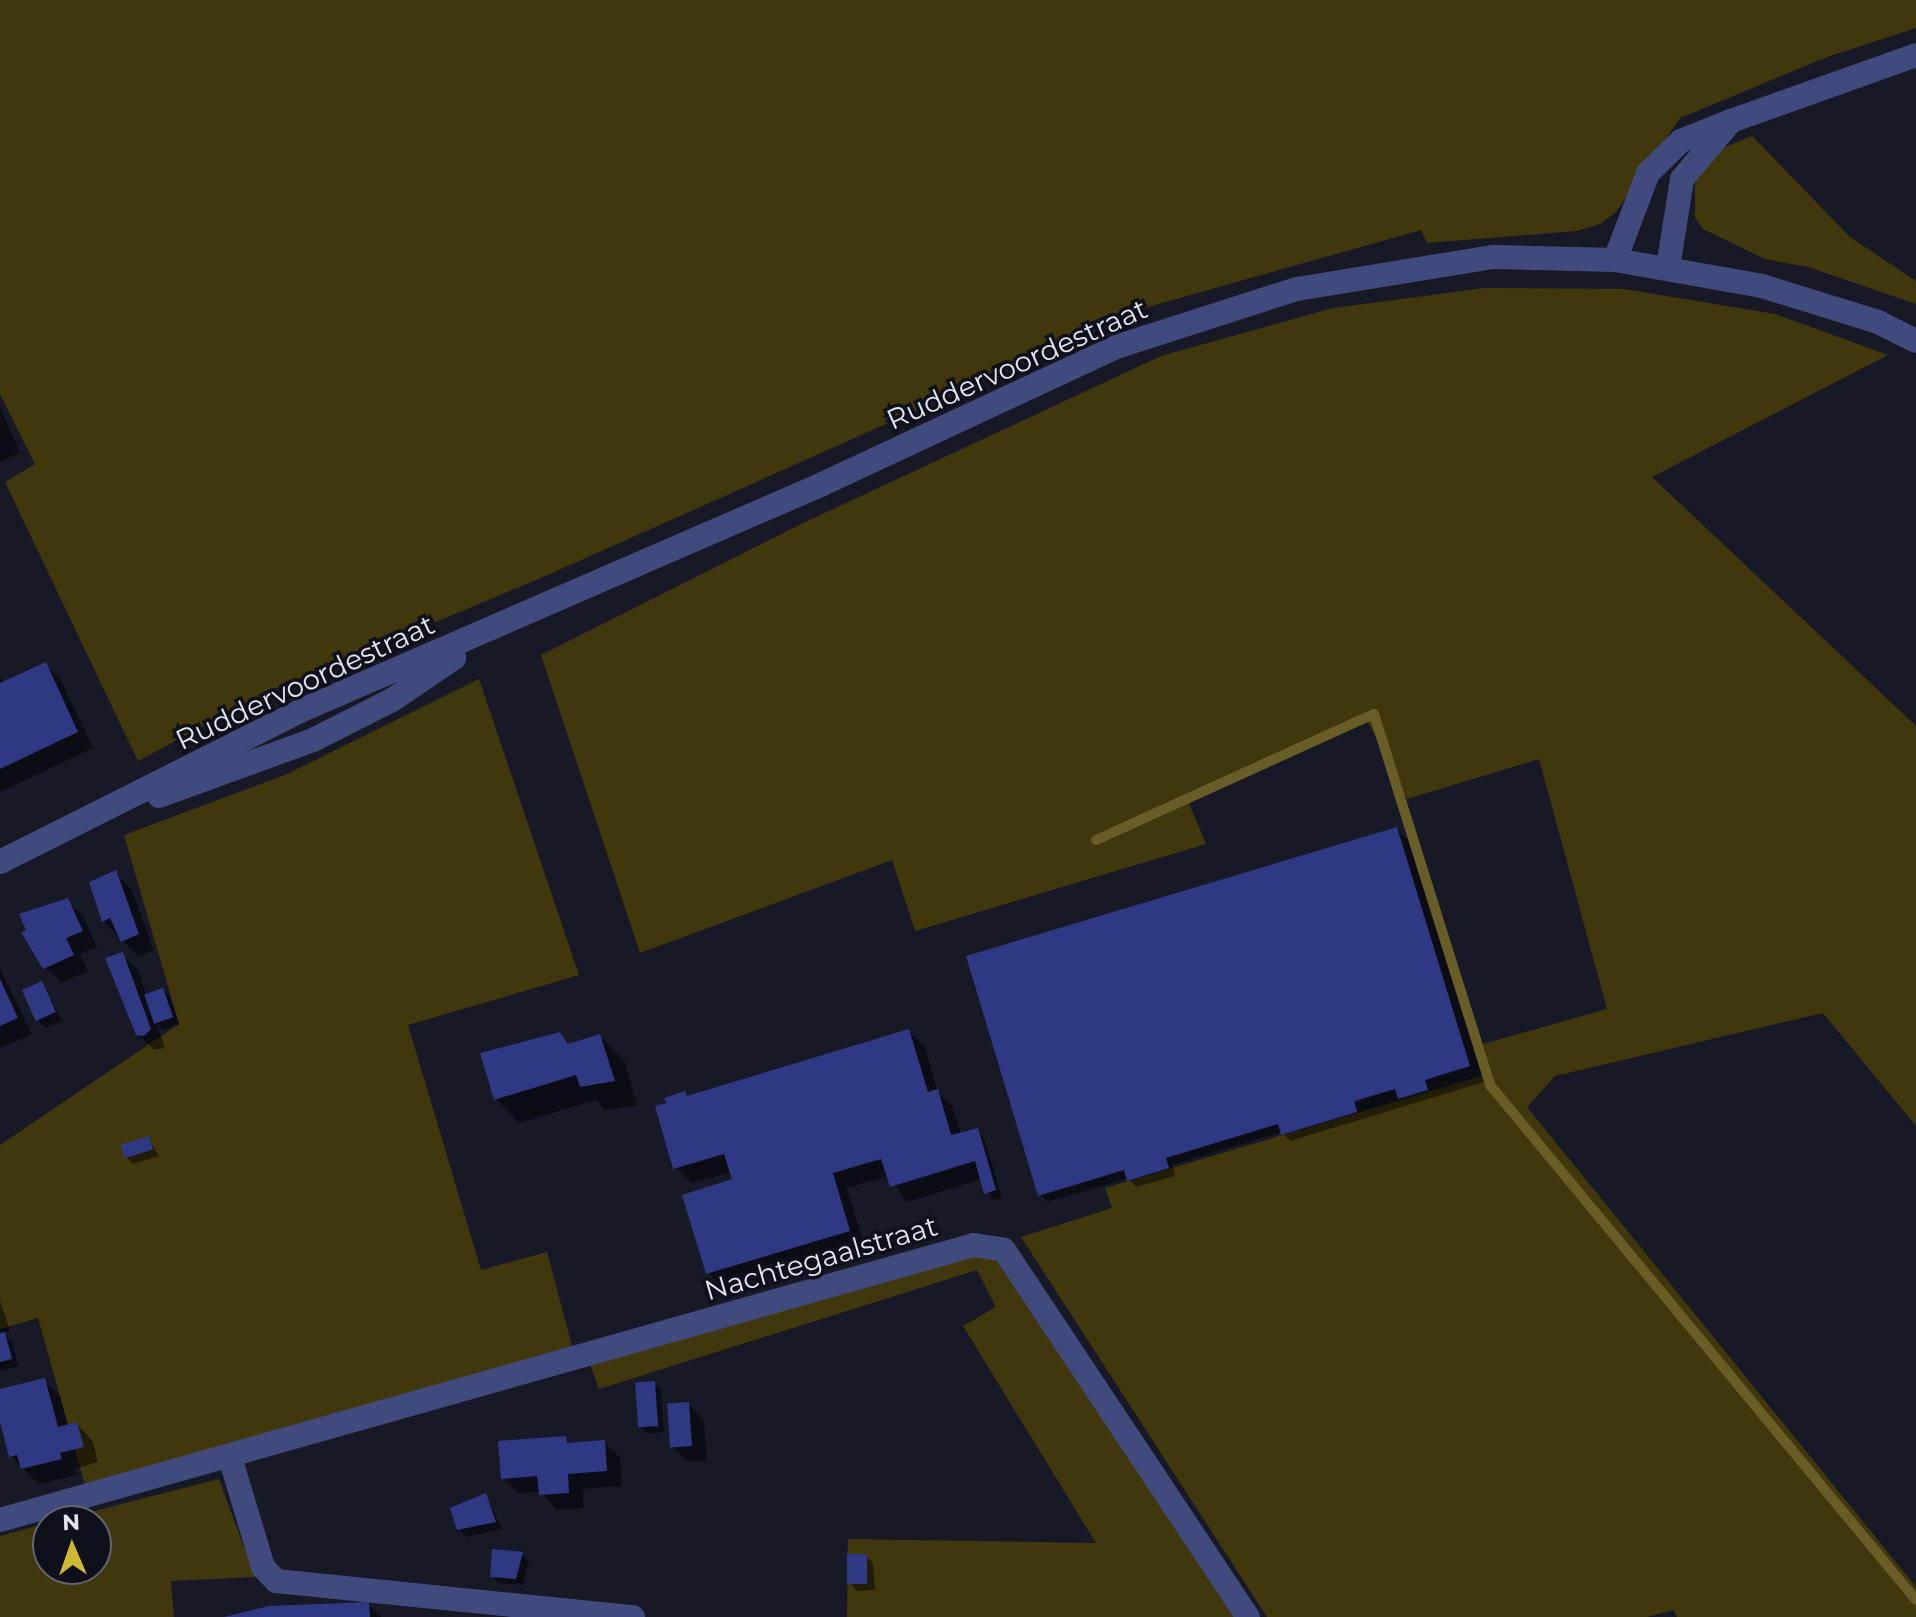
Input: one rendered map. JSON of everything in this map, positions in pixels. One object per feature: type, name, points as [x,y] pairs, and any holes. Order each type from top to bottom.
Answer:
[{"type":"street","points":[[1615,260],[1648,173],[1681,141],[1916,55]]},
{"type":"street","points":[[1668,267],[1682,179],[1731,121]]},
{"type":"street","name":"Ruddervoordestraat","points":[[0,862],[100,816],[313,740],[392,700],[495,630],[1119,346],[1297,289],[1493,257],[1615,260],[1762,286],[1878,322],[1916,341]]},
{"type":"street","name":"Nachtegaalstraat","points":[[0,1520],[974,1245],[1004,1250],[1248,1617]]},
{"type":"street","points":[[230,1457],[263,1567],[276,1581],[633,1617]]},
{"type":"shaded area","points":[[0,0],[1916,0],[1916,28],[1827,57],[1680,118],[1616,212],[1600,224],[1577,231],[1427,243],[1421,230],[1148,307],[541,578],[269,691],[138,761],[5,482],[35,464],[0,394]]},
{"type":"shaded area","points":[[1752,136],[1850,237],[1916,281],[1916,304],[1808,267],[1765,259],[1703,229],[1695,218],[1695,170],[1718,150]]},
{"type":"shaded area","points":[[1485,288],[1624,289],[1775,314],[1888,355],[1652,477],[1916,726],[1916,1126],[1823,1013],[1555,1076],[1527,1107],[1916,1587],[1916,1617],[1677,1617],[1674,1610],[1647,1617],[1267,1617],[1021,1237],[1112,1208],[1105,1188],[1491,1073],[1483,1044],[1607,1009],[1539,759],[1407,799],[1367,720],[1187,799],[1206,844],[915,931],[892,860],[640,953],[541,655],[801,524],[1161,356],[1333,308]]},
{"type":"shaded area","points":[[479,679],[579,975],[408,1025],[481,1270],[547,1252],[572,1346],[85,1485],[38,1318],[0,1329],[0,1145],[179,1024],[124,835],[285,775]]},
{"type":"shaded area","points":[[986,1243],[1239,1617],[847,1617],[848,1539],[1096,1543],[963,1326],[996,1307],[977,1270],[599,1389],[588,1359]]},
{"type":"shaded area","points":[[219,1479],[255,1577],[171,1581],[174,1617],[0,1617],[0,1536],[32,1527],[32,1585],[112,1585],[112,1506]]},
{"type":"building","points":[[46,662],[78,732],[0,769],[0,683]]},
{"type":"building","points":[[1397,827],[1470,1066],[1425,1080],[1428,1090],[1398,1099],[1395,1089],[1354,1101],[1357,1112],[1281,1135],[1278,1124],[1166,1158],[1169,1168],[1127,1181],[1124,1170],[1038,1196],[966,956]]},
{"type":"building","points":[[116,870],[139,934],[121,942],[110,918],[102,922],[89,882]]},
{"type":"building","points":[[68,898],[83,931],[66,938],[74,955],[43,969],[21,932],[26,930],[19,914]]},
{"type":"building","points":[[123,952],[151,1029],[144,1036],[136,1035],[105,958]]},
{"type":"building","points":[[0,979],[18,1018],[0,1026]]},
{"type":"building","points":[[42,981],[56,1012],[36,1021],[22,990]]},
{"type":"building","points":[[163,988],[173,1017],[154,1024],[144,995]]},
{"type":"building","points":[[909,1029],[928,1092],[938,1089],[951,1135],[978,1128],[996,1190],[984,1194],[975,1161],[890,1187],[881,1159],[833,1173],[850,1231],[706,1274],[682,1195],[732,1179],[724,1154],[673,1169],[655,1106],[666,1103],[664,1098],[685,1091],[687,1096]]},
{"type":"building","points":[[560,1032],[568,1044],[600,1034],[615,1081],[580,1087],[576,1075],[494,1100],[480,1053]]},
{"type":"building","points":[[149,1136],[153,1149],[124,1158],[120,1145]]},
{"type":"building","points":[[5,1332],[12,1359],[0,1362],[0,1333]]},
{"type":"building","points":[[45,1378],[58,1427],[77,1422],[84,1447],[60,1453],[62,1459],[21,1469],[17,1455],[9,1457],[0,1422],[0,1389]]},
{"type":"building","points":[[655,1381],[658,1426],[638,1427],[635,1382]]},
{"type":"building","points":[[689,1402],[692,1446],[670,1447],[667,1404]]},
{"type":"building","points":[[566,1436],[567,1443],[605,1440],[607,1471],[568,1474],[569,1493],[539,1495],[537,1476],[501,1479],[498,1441]]},
{"type":"building","points":[[486,1493],[496,1522],[457,1530],[450,1508]]},
{"type":"building","points":[[492,1549],[523,1552],[516,1579],[490,1577]]},
{"type":"building","points":[[847,1554],[867,1554],[867,1584],[847,1584]]},
{"type":"building","points":[[369,1602],[370,1617],[224,1617],[269,1606]]},
{"type":"waterway","points":[[1096,840],[1374,714],[1490,1085],[1916,1600]]}]
